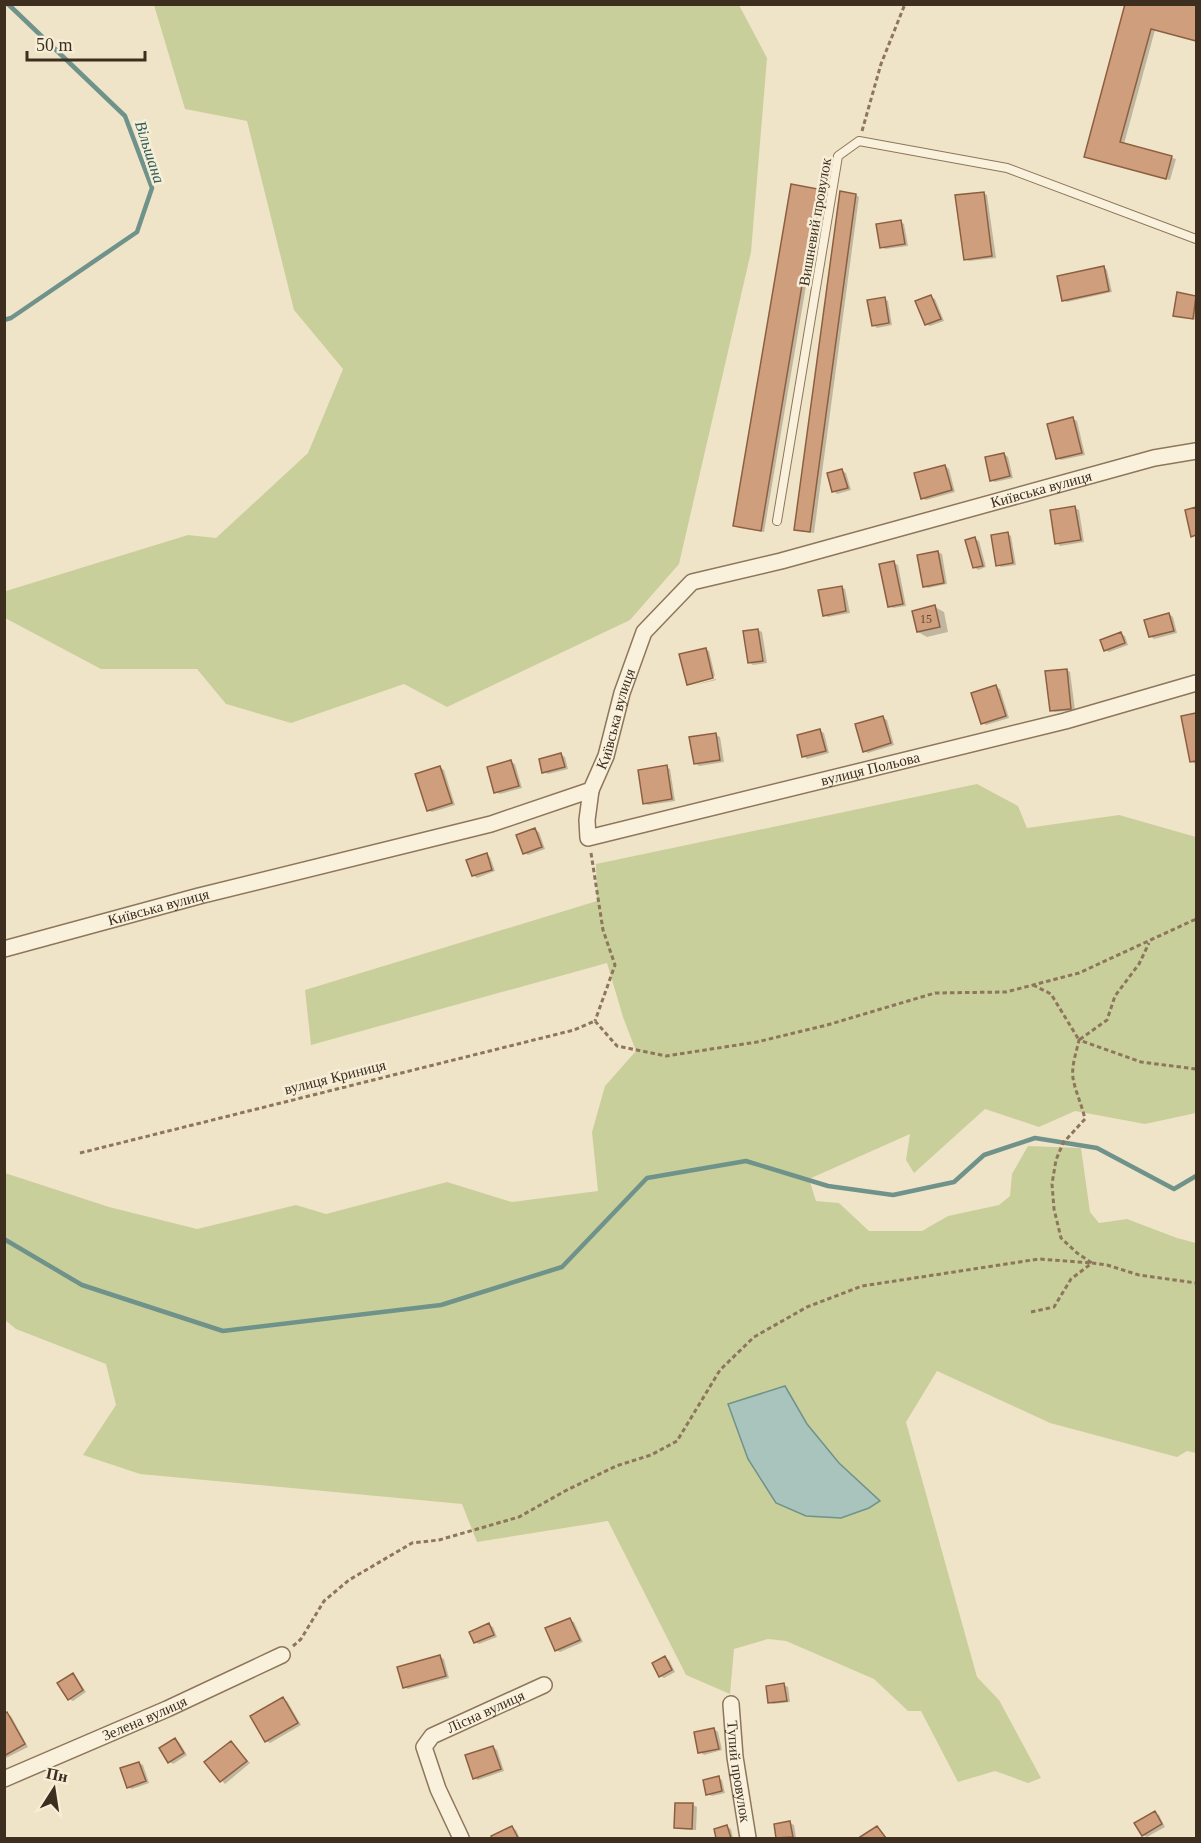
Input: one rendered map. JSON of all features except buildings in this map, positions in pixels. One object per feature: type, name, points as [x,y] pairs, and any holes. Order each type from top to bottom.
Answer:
[{"type":"street","name":"Київська вулиця","points":[[4,949],[199,897],[491,824],[591,790],[606,756],[622,693],[644,632],[692,582],[781,561],[1154,458],[1197,451]]},
{"type":"street","name":"вулиця Польова","points":[[588,838],[1065,721],[1197,683]]},
{"type":"street","points":[[588,838],[587,820],[591,790]]},
{"type":"street","name":"Зелена вулиця","points":[[4,1779],[156,1714],[282,1655]]},
{"type":"street","name":"Лісна вулиця","points":[[461,1839],[438,1789],[424,1747],[432,1736],[544,1685]]},
{"type":"street","name":"Тупий провулок","points":[[731,1704],[735,1757],[748,1839]]},
{"type":"lane","points":[[860,141],[1007,168],[1197,239]]},
{"type":"lane","name":"Вишневий провулок","points":[[777,521],[838,156],[860,141]]},
{"type":"path","points":[[860,141],[881,64],[905,4]]},
{"type":"path","points":[[588,838],[603,930],[615,965],[594,1021],[617,1046],[666,1056],[757,1042],[827,1025],[935,993],[1006,992],[1079,973],[1197,919]]},
{"type":"path","points":[[1092,1263],[1061,1238],[1054,1209],[1052,1185],[1056,1160],[1063,1143],[1084,1119],[1082,1102],[1073,1082],[1073,1066],[1079,1040],[1107,1020],[1115,996],[1139,964],[1150,942]]},
{"type":"path","points":[[1033,985],[1050,994],[1079,1040],[1141,1062],[1197,1069]]},
{"type":"path","name":"вулиця Криниця","points":[[80,1153],[574,1030],[594,1021]]},
{"type":"path","points":[[282,1655],[301,1639],[324,1601],[332,1594],[349,1580],[412,1543],[439,1540],[519,1517],[616,1466],[651,1455],[677,1441],[720,1370],[754,1337],[807,1307],[862,1286],[1039,1259],[1107,1265],[1139,1275],[1197,1283]]},
{"type":"path","points":[[1031,1312],[1054,1307],[1071,1279],[1092,1263]]},
{"type":"green space","points":[[154,5],[739,5],[767,58],[751,252],[679,564],[630,620],[447,707],[404,684],[291,723],[226,704],[197,669],[101,669],[5,618],[6,591],[188,535],[216,538],[308,453],[343,369],[294,310],[247,121],[185,109]]},
{"type":"green space","points":[[977,784],[1018,806],[1027,828],[1119,815],[1196,837],[1196,1113],[1145,1124],[1075,1111],[1039,1127],[985,1109],[914,1173],[906,1160],[910,1134],[809,1179],[816,1201],[839,1203],[869,1231],[922,1231],[948,1216],[999,1205],[1010,1196],[1012,1174],[1028,1146],[1081,1148],[1090,1212],[1099,1223],[1127,1219],[1196,1243],[1196,1453],[1187,1451],[1177,1457],[1050,1423],[937,1371],[906,1422],[977,1677],[999,1700],[1041,1778],[1028,1783],[995,1771],[958,1782],[921,1711],[908,1711],[874,1679],[786,1641],[768,1639],[734,1649],[730,1694],[686,1675],[608,1521],[477,1542],[462,1504],[140,1474],[83,1455],[116,1405],[106,1364],[16,1329],[5,1320],[5,1173],[109,1207],[197,1229],[296,1205],[326,1214],[447,1182],[512,1202],[598,1191],[592,1132],[605,1086],[636,1051],[607,963],[311,1045],[305,990],[597,901],[596,864]]},
{"type":"water","points":[[785,1386],[807,1424],[839,1463],[880,1501],[869,1508],[841,1518],[806,1516],[776,1503],[748,1459],[728,1404]]},
{"type":"waterway","name":"Вільшана","points":[[4,320],[11,318],[137,232],[152,188],[125,116],[8,4]]},
{"type":"waterway","points":[[4,1239],[82,1285],[223,1331],[441,1305],[562,1267],[647,1178],[746,1161],[828,1186],[893,1195],[954,1182],[984,1155],[1035,1138],[1097,1148],[1174,1189],[1196,1176]]}]
